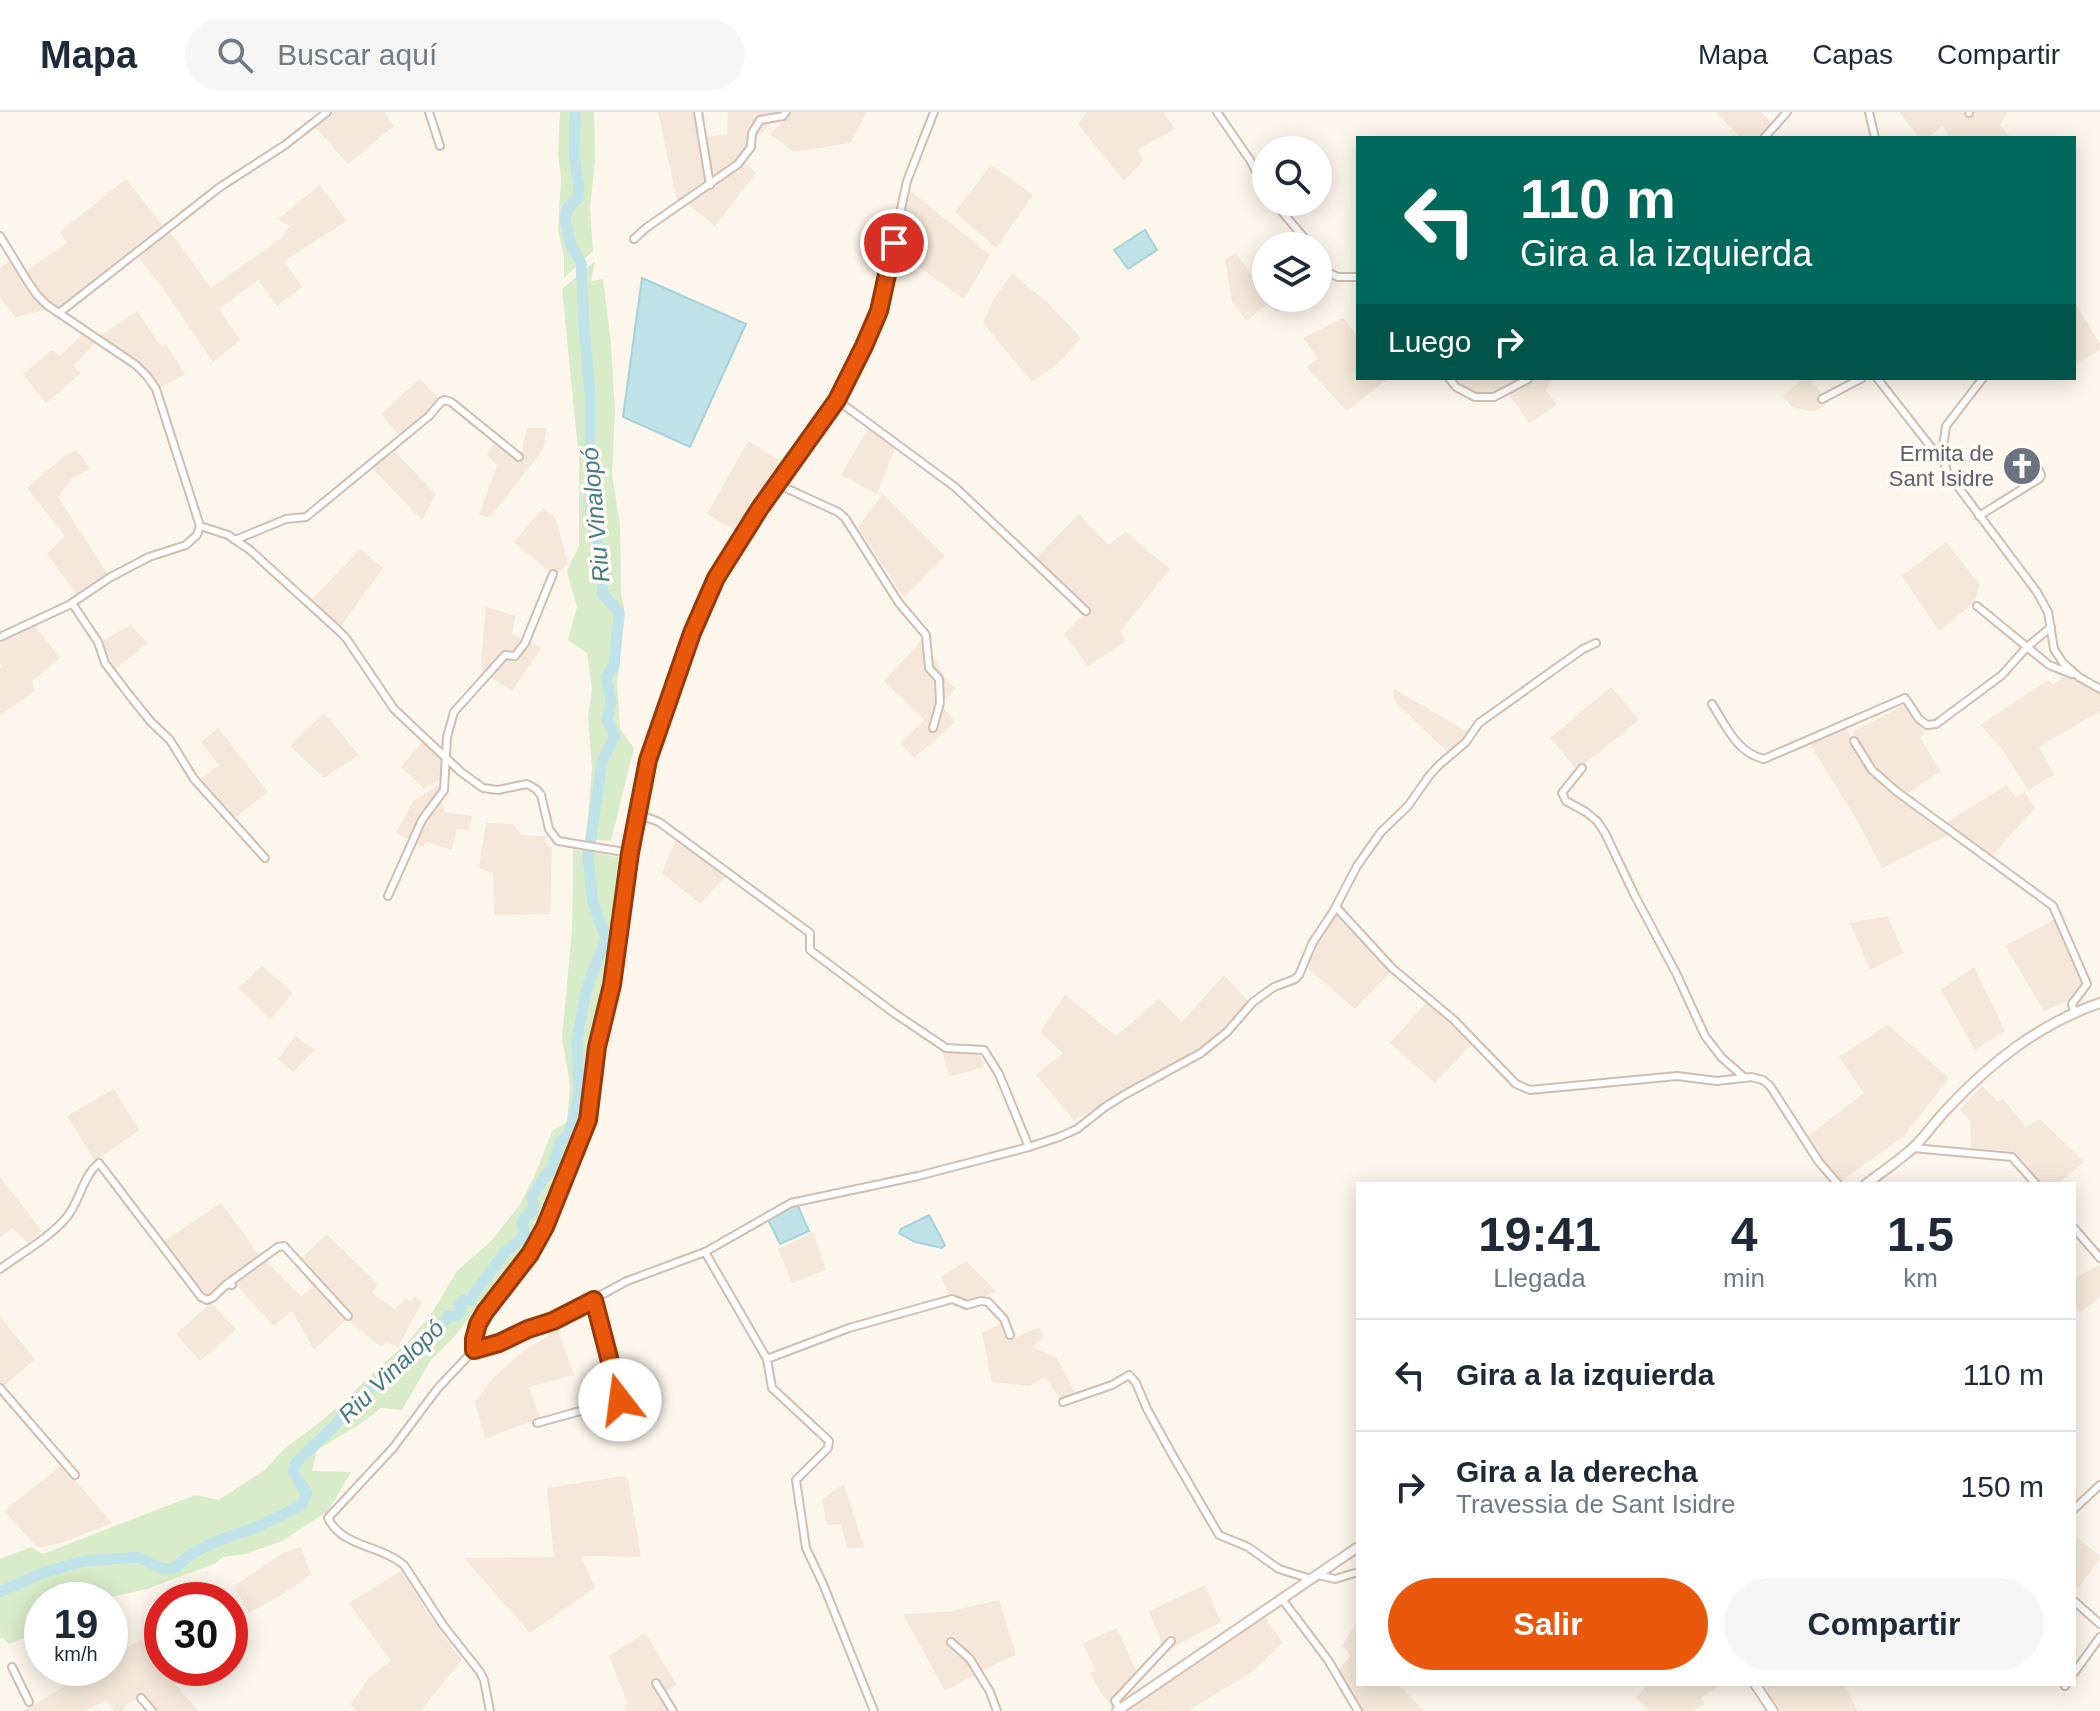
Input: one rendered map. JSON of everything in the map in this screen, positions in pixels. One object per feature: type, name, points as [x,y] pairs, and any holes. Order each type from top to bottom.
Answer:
[{"type":"main road","points":[[1869,1182],[1913,1148],[1992,1064],[2047,1026],[2100,1003]]},
{"type":"main road","points":[[1120,1710],[1356,1548]]},
{"type":"main road","points":[[1756,1686],[1773,1711]]},
{"type":"street","points":[[59,313],[220,187],[285,145],[327,112]]},
{"type":"street","points":[[429,112],[440,146]]},
{"type":"street","points":[[698,112],[710,185]]},
{"type":"street","points":[[634,239],[738,164],[751,147],[752,133],[760,120],[783,116],[786,112]]},
{"type":"street","points":[[474,1350],[478,1324],[530,1254],[545,1227],[588,1120],[597,1047],[612,985],[630,853],[648,760],[692,633],[716,578],[837,400],[864,346],[879,311],[907,181],[934,112]]},
{"type":"street","points":[[1217,112],[1252,164]]},
{"type":"street","points":[[1766,136],[1787,112]]},
{"type":"street","points":[[1869,112],[1875,136]]},
{"type":"street","points":[[1286,216],[1299,232]]},
{"type":"street","points":[[0,236],[37,295],[136,365],[156,389],[200,526],[197,535],[186,545],[149,557],[109,578],[72,603],[0,637]]},
{"type":"street","points":[[1332,274],[1356,277]]},
{"type":"street","points":[[1451,380],[1456,387],[1475,397],[1494,397],[1526,380]]},
{"type":"street","points":[[1822,399],[1858,380]]},
{"type":"street","points":[[1879,380],[1945,465]]},
{"type":"street","points":[[1981,380],[1946,426],[1942,453],[1947,472],[2037,592],[2048,612],[2054,649],[2063,663],[2079,677]]},
{"type":"street","points":[[235,540],[286,519],[306,517],[391,449],[444,400],[451,402],[519,457]]},
{"type":"street","points":[[837,400],[955,487],[1086,611]]},
{"type":"street","points":[[777,484],[845,518],[899,603],[926,635],[929,668],[939,679],[940,703],[933,728]]},
{"type":"street","points":[[1979,516],[2029,485]]},
{"type":"street","points":[[200,526],[228,535],[250,550],[346,638],[394,709],[483,788],[498,790],[527,784],[541,795],[549,829],[558,841],[630,853]]},
{"type":"street","points":[[388,896],[422,820],[444,790],[447,737],[454,712],[505,655],[515,656],[525,643],[553,574]]},
{"type":"street","points":[[72,603],[98,642],[105,663],[151,722],[170,740],[194,779],[265,858]]},
{"type":"street","points":[[1977,606],[2049,665],[2100,689]]},
{"type":"street","points":[[1712,704],[1741,749],[1764,759],[1905,698],[1919,719],[1927,725],[1936,724],[2002,675],[2027,647],[2051,627]]},
{"type":"street","points":[[490,1711],[480,1672],[443,1625],[404,1565],[395,1558],[340,1535],[328,1518],[393,1448],[462,1361],[474,1350],[553,1321],[627,1281],[705,1252],[791,1203],[918,1176],[1029,1147],[1077,1129],[1105,1107],[1188,1062],[1214,1044],[1253,1002],[1299,975],[1313,942],[1372,844],[1408,806],[1439,765],[1466,742],[1479,723],[1571,657],[1596,643]]},
{"type":"street","points":[[1854,741],[1872,770],[1896,791],[2053,906],[2087,984],[2072,1004],[2074,1013]]},
{"type":"street","points":[[1582,768],[1562,793],[1566,801],[1597,821],[1605,833],[1705,1036],[1722,1058],[1745,1078]]},
{"type":"street","points":[[638,814],[659,822],[810,933],[810,950],[894,1013],[946,1048],[984,1050],[999,1074],[1029,1147]]},
{"type":"street","points":[[1336,907],[1392,968],[1454,1020],[1516,1084],[1530,1090],[1677,1076],[1717,1081],[1763,1080],[1836,1182]]},
{"type":"street","points":[[1913,1148],[2012,1157],[2034,1182]]},
{"type":"street","points":[[0,1269],[68,1216],[91,1170],[99,1163],[201,1297],[207,1300],[212,1298],[278,1247],[284,1246],[348,1316]]},
{"type":"street","points":[[2076,1230],[2100,1258]]},
{"type":"street","points":[[705,1252],[767,1359],[772,1388],[829,1441],[828,1448],[796,1480],[806,1548],[874,1711]]},
{"type":"street","points":[[767,1359],[849,1328],[952,1299],[967,1305],[988,1302],[1004,1319],[1010,1335]]},
{"type":"street","points":[[537,1423],[620,1400],[594,1300]]},
{"type":"street","points":[[1063,1402],[1112,1385],[1129,1375],[1219,1535],[1248,1547],[1279,1569],[1335,1579],[1356,1573]]},
{"type":"street","points":[[0,1388],[75,1475]]},
{"type":"street","points":[[2076,1507],[2100,1485]]},
{"type":"street","points":[[1282,1599],[1328,1660],[1358,1711]]},
{"type":"street","points":[[2076,1603],[2100,1624]]},
{"type":"street","points":[[2076,1670],[2100,1637]]},
{"type":"street","points":[[1120,1710],[1115,1701],[1171,1641]]},
{"type":"street","points":[[951,1642],[970,1659],[990,1692],[997,1711]]},
{"type":"street","points":[[12,1667],[29,1702]]},
{"type":"street","points":[[656,1683],[673,1711]]},
{"type":"street","points":[[141,1698],[152,1711]]},
{"type":"shaded area","points":[[334,112],[384,112],[394,126],[348,164],[315,127]]},
{"type":"shaded area","points":[[658,112],[696,112],[701,138],[727,134],[728,112],[782,112],[739,157],[756,173],[715,226],[689,205],[678,205]]},
{"type":"shaded area","points":[[791,112],[867,112],[850,143],[794,152],[770,134]]},
{"type":"shaded area","points":[[1087,112],[1163,112],[1175,129],[1138,149],[1143,161],[1124,181],[1078,124]]},
{"type":"shaded area","points":[[1716,112],[1761,112],[1773,124],[1761,136],[1739,136]]},
{"type":"shaded area","points":[[1899,112],[2008,112],[2000,125],[2009,136],[1950,136],[1942,126],[1930,136],[1918,136]]},
{"type":"shaded area","points":[[991,165],[1033,195],[996,248],[955,212]]},
{"type":"shaded area","points":[[126,179],[162,225],[59,308],[42,295],[26,271],[67,243],[60,232]]},
{"type":"shaded area","points":[[320,185],[347,221],[284,261],[302,287],[277,306],[258,280],[219,309],[240,340],[213,362],[157,280],[135,254],[168,229],[211,288],[282,238],[290,226],[278,219]]},
{"type":"shaded area","points":[[908,189],[990,255],[964,299],[896,251]]},
{"type":"shaded area","points":[[1236,253],[1252,276],[1252,312],[1258,312],[1247,321],[1232,302],[1225,259]]},
{"type":"shaded area","points":[[10,260],[32,296],[47,310],[15,317],[0,297],[0,268]]},
{"type":"shaded area","points":[[1012,273],[1048,303],[1081,338],[1059,363],[1032,382],[983,323],[992,302]]},
{"type":"shaded area","points":[[2076,304],[2100,344],[2100,350],[2076,364]]},
{"type":"shaded area","points":[[137,311],[161,347],[166,344],[185,374],[161,388],[139,360],[100,336]]},
{"type":"shaded area","points":[[1343,318],[1356,334],[1356,380],[1386,380],[1347,411],[1306,367],[1318,358],[1303,338]]},
{"type":"shaded area","points":[[83,334],[95,343],[74,365],[80,374],[46,403],[23,374],[52,350],[60,356]]},
{"type":"shaded area","points":[[420,379],[438,398],[426,414],[400,436],[381,414]]},
{"type":"shaded area","points":[[1445,380],[1551,380],[1546,390],[1557,405],[1530,423],[1508,394],[1479,402]]},
{"type":"shaded area","points":[[1802,380],[1811,380],[1828,402],[1814,412],[1792,407],[1783,396]]},
{"type":"shaded area","points":[[527,428],[547,428],[543,450],[490,517],[479,515],[497,465],[487,455],[496,440],[521,455]]},
{"type":"shaded area","points":[[868,429],[895,448],[877,494],[841,475]]},
{"type":"shaded area","points":[[748,441],[783,462],[735,530],[707,514]]},
{"type":"shaded area","points":[[77,450],[90,469],[72,478],[58,497],[107,573],[77,594],[47,554],[65,536],[27,488],[66,455]]},
{"type":"shaded area","points":[[394,451],[436,494],[422,520],[372,468]]},
{"type":"shaded area","points":[[883,494],[945,556],[904,598],[858,527]]},
{"type":"shaded area","points":[[543,508],[556,519],[568,564],[555,576],[514,542]]},
{"type":"shaded area","points":[[1079,514],[1108,545],[1125,532],[1170,569],[1120,632],[1126,641],[1088,666],[1064,634],[1082,616],[1031,563]]},
{"type":"shaded area","points":[[1946,542],[1980,585],[1974,603],[1939,631],[1902,576]]},
{"type":"shaded area","points":[[361,549],[383,568],[340,627],[311,600]]},
{"type":"shaded area","points":[[486,607],[516,616],[512,634],[542,647],[512,691],[483,673],[481,659]]},
{"type":"shaded area","points":[[130,625],[148,643],[115,669],[101,642]]},
{"type":"shaded area","points":[[35,626],[60,658],[32,681],[35,691],[0,716],[0,641]]},
{"type":"shaded area","points":[[926,635],[946,680],[956,689],[940,703],[955,722],[914,758],[901,743],[925,720],[884,681]]},
{"type":"shaded area","points":[[2066,675],[2100,694],[2100,711],[2039,747],[2054,775],[2028,790],[2000,746],[1980,725],[2048,680],[2053,684]]},
{"type":"shaded area","points":[[1611,687],[1639,720],[1577,770],[1550,738]]},
{"type":"shaded area","points":[[1394,689],[1468,732],[1462,742],[1448,753],[1394,700]]},
{"type":"shaded area","points":[[1906,704],[1924,734],[1920,738],[1941,771],[1908,793],[1874,767],[1852,732]]},
{"type":"shaded area","points":[[324,713],[359,755],[324,778],[290,746]]},
{"type":"shaded area","points":[[1845,726],[1870,774],[1948,835],[1882,868],[1855,817],[1807,740]]},
{"type":"shaded area","points":[[218,728],[268,792],[233,819],[196,782],[219,765],[201,742]]},
{"type":"shaded area","points":[[422,742],[442,759],[440,779],[424,789],[401,767]]},
{"type":"shaded area","points":[[440,784],[444,812],[472,816],[469,830],[457,829],[452,850],[426,842],[423,847],[396,833],[413,801]]},
{"type":"shaded area","points":[[2006,785],[2016,797],[2025,792],[2035,808],[1991,857],[1946,823]]},
{"type":"shaded area","points":[[486,823],[513,824],[521,835],[545,836],[547,847],[552,847],[550,914],[494,915],[493,873],[479,868]]},
{"type":"shaded area","points":[[677,837],[727,874],[700,904],[662,873]]},
{"type":"shaded area","points":[[1337,914],[1390,973],[1355,1009],[1308,968],[1319,941]]},
{"type":"shaded area","points":[[1888,916],[1903,953],[1870,970],[1850,923]]},
{"type":"shaded area","points":[[2055,919],[2081,975],[2081,988],[2070,1000],[2044,1011],[2005,946]]},
{"type":"shaded area","points":[[262,966],[293,993],[270,1020],[238,988]]},
{"type":"shaded area","points":[[1974,967],[2005,1031],[1975,1050],[1941,990]]},
{"type":"shaded area","points":[[1224,975],[1248,1001],[1230,1023],[1206,1046],[1074,1120],[1036,1075],[1063,1053],[1040,1032],[1065,995],[1116,1036],[1159,999],[1182,1022]]},
{"type":"shaded area","points":[[1427,1002],[1472,1044],[1435,1083],[1390,1043]]},
{"type":"shaded area","points":[[1888,1025],[1949,1078],[1903,1137],[1841,1181],[1822,1160],[1808,1136],[1864,1093],[1839,1057]]},
{"type":"shaded area","points":[[296,1036],[315,1050],[293,1072],[278,1059]]},
{"type":"shaded area","points":[[942,1051],[979,1051],[984,1067],[949,1077]]},
{"type":"shaded area","points":[[1982,1086],[1997,1101],[2004,1100],[2026,1127],[2040,1119],[2084,1162],[2060,1182],[2038,1182],[2012,1151],[1971,1148],[1970,1121],[1960,1109]]},
{"type":"shaded area","points":[[114,1089],[139,1130],[95,1161],[67,1116]]},
{"type":"shaded area","points":[[0,1177],[42,1231],[28,1243],[13,1228],[0,1237]]},
{"type":"shaded area","points":[[221,1203],[258,1253],[301,1296],[314,1287],[295,1264],[327,1234],[378,1284],[372,1293],[394,1309],[406,1299],[410,1301],[415,1297],[422,1302],[398,1347],[386,1342],[381,1347],[347,1319],[314,1350],[292,1311],[274,1326],[230,1278],[208,1295],[203,1292],[163,1242]]},
{"type":"shaded area","points":[[813,1232],[826,1270],[792,1283],[778,1249]]},
{"type":"shaded area","points":[[966,1261],[996,1291],[971,1303],[950,1296],[941,1277]]},
{"type":"shaded area","points":[[2098,1265],[2100,1267],[2100,1296],[2080,1313],[2076,1308],[2076,1278]]},
{"type":"shaded area","points":[[211,1303],[236,1329],[200,1361],[176,1334]]},
{"type":"shaded area","points":[[0,1317],[35,1359],[0,1389]]},
{"type":"shaded area","points":[[1008,1320],[1017,1337],[1038,1327],[1044,1336],[1033,1347],[1056,1357],[1075,1392],[1060,1399],[1045,1377],[1030,1386],[992,1382],[982,1333]]},
{"type":"shaded area","points":[[558,1330],[574,1375],[529,1387],[540,1418],[485,1439],[475,1402],[492,1379],[522,1352]]},
{"type":"shaded area","points":[[62,1465],[112,1523],[64,1542],[38,1548],[4,1511]]},
{"type":"shaded area","points":[[623,1476],[628,1479],[641,1557],[581,1556],[595,1588],[530,1633],[464,1558],[554,1557],[547,1488]]},
{"type":"shaded area","points":[[844,1484],[864,1547],[847,1549],[841,1524],[827,1525],[822,1499]]},
{"type":"shaded area","points":[[2076,1537],[2100,1559],[2076,1590]]},
{"type":"shaded area","points":[[301,1547],[311,1574],[249,1613],[248,1582],[240,1582],[283,1553]]},
{"type":"shaded area","points":[[401,1571],[462,1660],[420,1711],[358,1711],[350,1705],[369,1678],[391,1661],[349,1603]]},
{"type":"shaded area","points":[[1205,1585],[1221,1622],[1165,1651],[1149,1611]]},
{"type":"shaded area","points":[[999,1600],[1016,1655],[945,1691],[903,1614],[947,1612]]},
{"type":"shaded area","points":[[1265,1617],[1283,1643],[1252,1672],[1188,1711],[1128,1710]]},
{"type":"shaded area","points":[[1356,1624],[1356,1686],[1400,1686],[1424,1711],[1362,1711],[1338,1669],[1351,1656],[1342,1645]]},
{"type":"shaded area","points":[[1117,1628],[1136,1671],[1109,1702],[1090,1674],[1095,1670],[1083,1643]]},
{"type":"shaded area","points":[[645,1633],[677,1685],[662,1694],[671,1711],[626,1711],[624,1706],[628,1704],[609,1656]]},
{"type":"shaded area","points":[[141,1639],[144,1643],[144,1686],[177,1686],[198,1711],[156,1711],[142,1695],[122,1711],[114,1711],[107,1700],[85,1711],[22,1711],[66,1686],[128,1686],[128,1647]]},
{"type":"shaded area","points":[[1647,1686],[1718,1687],[1701,1698],[1705,1704],[1693,1711],[1648,1711],[1636,1698]]},
{"type":"shaded area","points":[[1763,1686],[1844,1686],[1858,1711],[1781,1711]]},
{"type":"green space","points":[[560,112],[594,112],[595,160],[590,208],[593,251],[564,278],[564,256],[558,231]]},
{"type":"green space","points":[[595,261],[591,281],[603,279],[615,410],[612,474],[620,525],[621,593],[625,614],[617,683],[620,729],[634,748],[611,841],[586,839],[592,768],[588,718],[592,689],[587,653],[568,640],[577,607],[567,571],[579,546],[579,460],[562,289]]},
{"type":"green space","points":[[573,849],[623,858],[610,959],[581,1120],[533,1235],[513,1265],[455,1336],[430,1361],[402,1410],[381,1408],[317,1450],[312,1471],[351,1472],[328,1511],[282,1541],[245,1554],[223,1557],[216,1563],[166,1582],[144,1582],[144,1590],[128,1593],[128,1582],[24,1582],[24,1638],[9,1644],[0,1638],[0,1559],[31,1547],[43,1554],[195,1495],[219,1500],[265,1470],[283,1450],[324,1419],[410,1339],[430,1316],[457,1271],[491,1241],[519,1206],[552,1131],[567,1122],[570,1085],[562,1038],[572,931]]},
{"type":"water","points":[[1145,230],[1157,250],[1128,269],[1114,250]]},
{"type":"water","points":[[642,278],[746,324],[690,447],[623,417]]},
{"type":"water","points":[[797,1204],[809,1231],[780,1244],[768,1220]]},
{"type":"water","points":[[929,1215],[945,1245],[942,1248],[915,1242],[899,1233],[901,1229]]},
{"type":"waterway","name":"Riu Vinalopó","points":[[0,1592],[42,1573],[84,1561],[138,1557],[163,1569],[175,1568],[212,1543],[257,1527],[302,1504],[307,1493],[293,1472],[295,1464],[349,1407],[426,1340],[434,1327],[441,1325],[448,1316],[457,1316],[461,1311],[459,1304],[471,1300],[504,1254],[522,1240],[522,1221],[534,1209],[532,1197],[552,1170],[560,1142],[569,1134],[579,1096],[577,1040],[586,991],[606,938],[593,903],[588,858],[602,762],[615,736],[607,719],[611,702],[606,677],[614,666],[619,612],[602,593],[605,569],[590,503],[590,393],[581,263],[571,245],[565,219],[568,207],[578,199],[574,156],[575,112]]},
{"type":"place","name":"Ermita de Sant Isidre","points":[[2022,466]]},
{"type":"route","points":[[620,1400],[594,1300],[567,1315],[487,1347],[474,1350],[474,1339],[485,1312],[530,1254],[545,1227],[588,1120],[597,1047],[612,985],[630,853],[648,760],[692,633],[716,578],[760,508],[837,400],[879,311],[894,243]]}]
